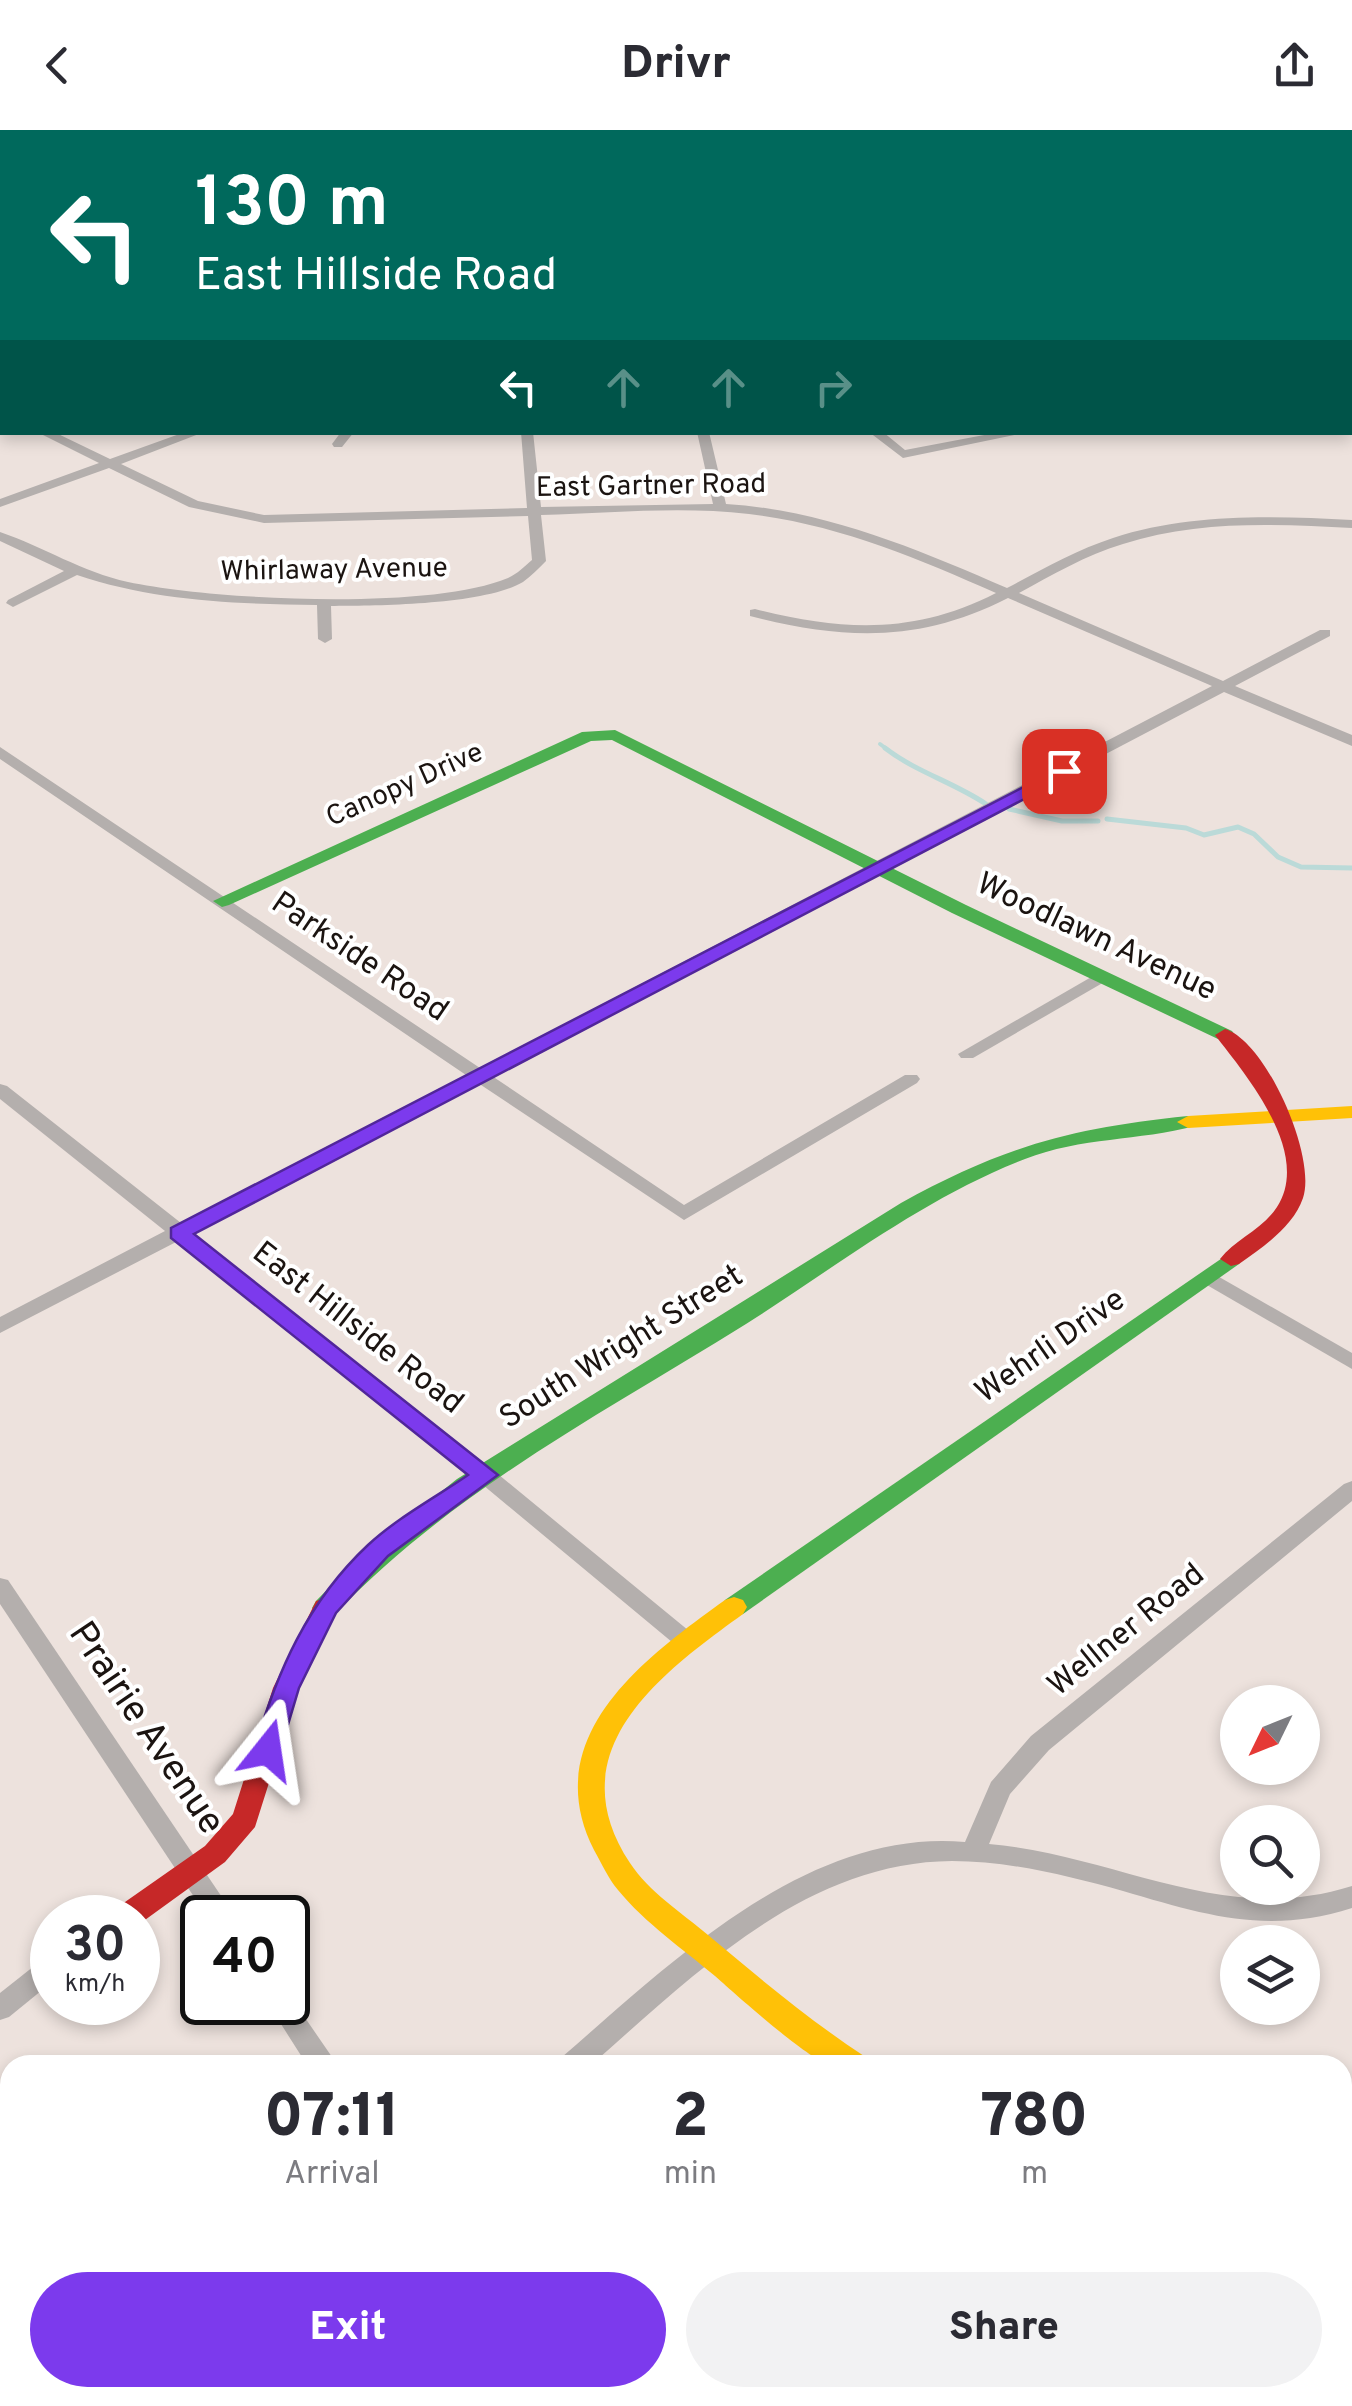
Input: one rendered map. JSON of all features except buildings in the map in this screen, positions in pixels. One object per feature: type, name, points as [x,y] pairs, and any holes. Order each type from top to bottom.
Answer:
[{"type":"street","name":"East Gartner Road","points":[[49,435],[194,504],[264,519],[720,507],[781,511],[844,526],[1352,741]]},
{"type":"street","points":[[0,503],[190,435]]},
{"type":"street","points":[[338,444],[346,435]]},
{"type":"street","name":"Whirlaway Avenue","points":[[0,536],[74,571],[183,595],[324,601],[470,594],[521,581],[539,561],[528,435]]},
{"type":"street","points":[[703,435],[720,507]]},
{"type":"street","points":[[878,435],[897,452],[912,454],[1008,435]]},
{"type":"street","points":[[755,613],[811,624],[914,627],[953,618],[1100,548],[1164,530],[1236,521],[1352,524]]},
{"type":"street","points":[[13,603],[74,571]]},
{"type":"street","points":[[324,601],[325,639]]},
{"type":"street","points":[[0,1326],[1325,633]]},
{"type":"street","name":"Canopy Drive","points":[[222,901],[588,736],[615,736]]},
{"type":"street","name":"Woodlawn Avenue","points":[[615,736],[878,869],[1227,1036]]},
{"type":"street","name":"Parkside Road","points":[[0,752],[684,1214],[911,1080]]},
{"type":"street","points":[[966,1054],[1100,976]]},
{"type":"street","name":"Wehrli Drive","points":[[686,1641],[1266,1234],[1292,1198],[1297,1167],[1280,1118],[1244,1054],[1227,1036]]},
{"type":"street","name":"East Hillside Road","points":[[0,1090],[485,1475],[686,1641]]},
{"type":"street","name":"South Wright Street","points":[[157,1895],[192,1871],[245,1819],[286,1688],[326,1607],[378,1550],[485,1475],[925,1201],[995,1164],[1077,1138],[1352,1112]]},
{"type":"street","points":[[1207,1276],[1352,1362]]},
{"type":"street","name":"Wellner Road","points":[[975,1848],[1000,1789],[1040,1743],[1352,1489]]},
{"type":"street","name":"Prairie Avenue","points":[[0,1586],[8,1615],[208,1895]]},
{"type":"street","points":[[686,1641],[641,1676],[616,1704],[592,1763],[590,1791],[599,1832],[620,1870],[705,1951],[805,2034],[838,2055]]},
{"type":"street","points":[[584,2055],[754,1914],[835,1871],[920,1851],[975,1848],[1076,1866],[1174,1897],[1254,1913],[1311,1910],[1352,1897]]},
{"type":"street","points":[[0,2009],[30,1985]]},
{"type":"street","points":[[295,2025],[315,2055]]},
{"type":"waterway","points":[[880,744],[888,750]]},
{"type":"waterway","points":[[888,750],[986,804]]},
{"type":"waterway","points":[[1009,809],[1062,821],[1098,821]]},
{"type":"waterway","points":[[1107,819],[1186,828],[1204,835],[1238,827],[1254,834],[1278,857],[1301,867],[1352,868]]},
{"type":"traffic: fast","points":[[222,901],[588,736],[615,735],[959,909],[1225,1035]]},
{"type":"traffic: fast","points":[[325,1608],[367,1565],[466,1486],[909,1208],[981,1170],[1038,1147],[1102,1133],[1188,1122]]},
{"type":"traffic: fast","points":[[734,1607],[1231,1259]]},
{"type":"traffic: slow","points":[[1188,1122],[1352,1112]]},
{"type":"traffic: slow","points":[[734,1607],[667,1658],[636,1687],[612,1718],[596,1751],[590,1788],[597,1827],[619,1870],[645,1900],[773,2007],[838,2055]]},
{"type":"traffic: jam","points":[[1225,1035],[1253,1067],[1279,1112],[1289,1136],[1297,1181],[1292,1200],[1280,1218],[1231,1259]]},
{"type":"traffic: jam","points":[[157,1895],[215,1854],[245,1819],[286,1688],[325,1608]]},
{"type":"route","points":[[268,1750],[286,1688],[306,1640],[326,1607],[378,1550],[485,1475],[179,1233],[1064,771]]}]
